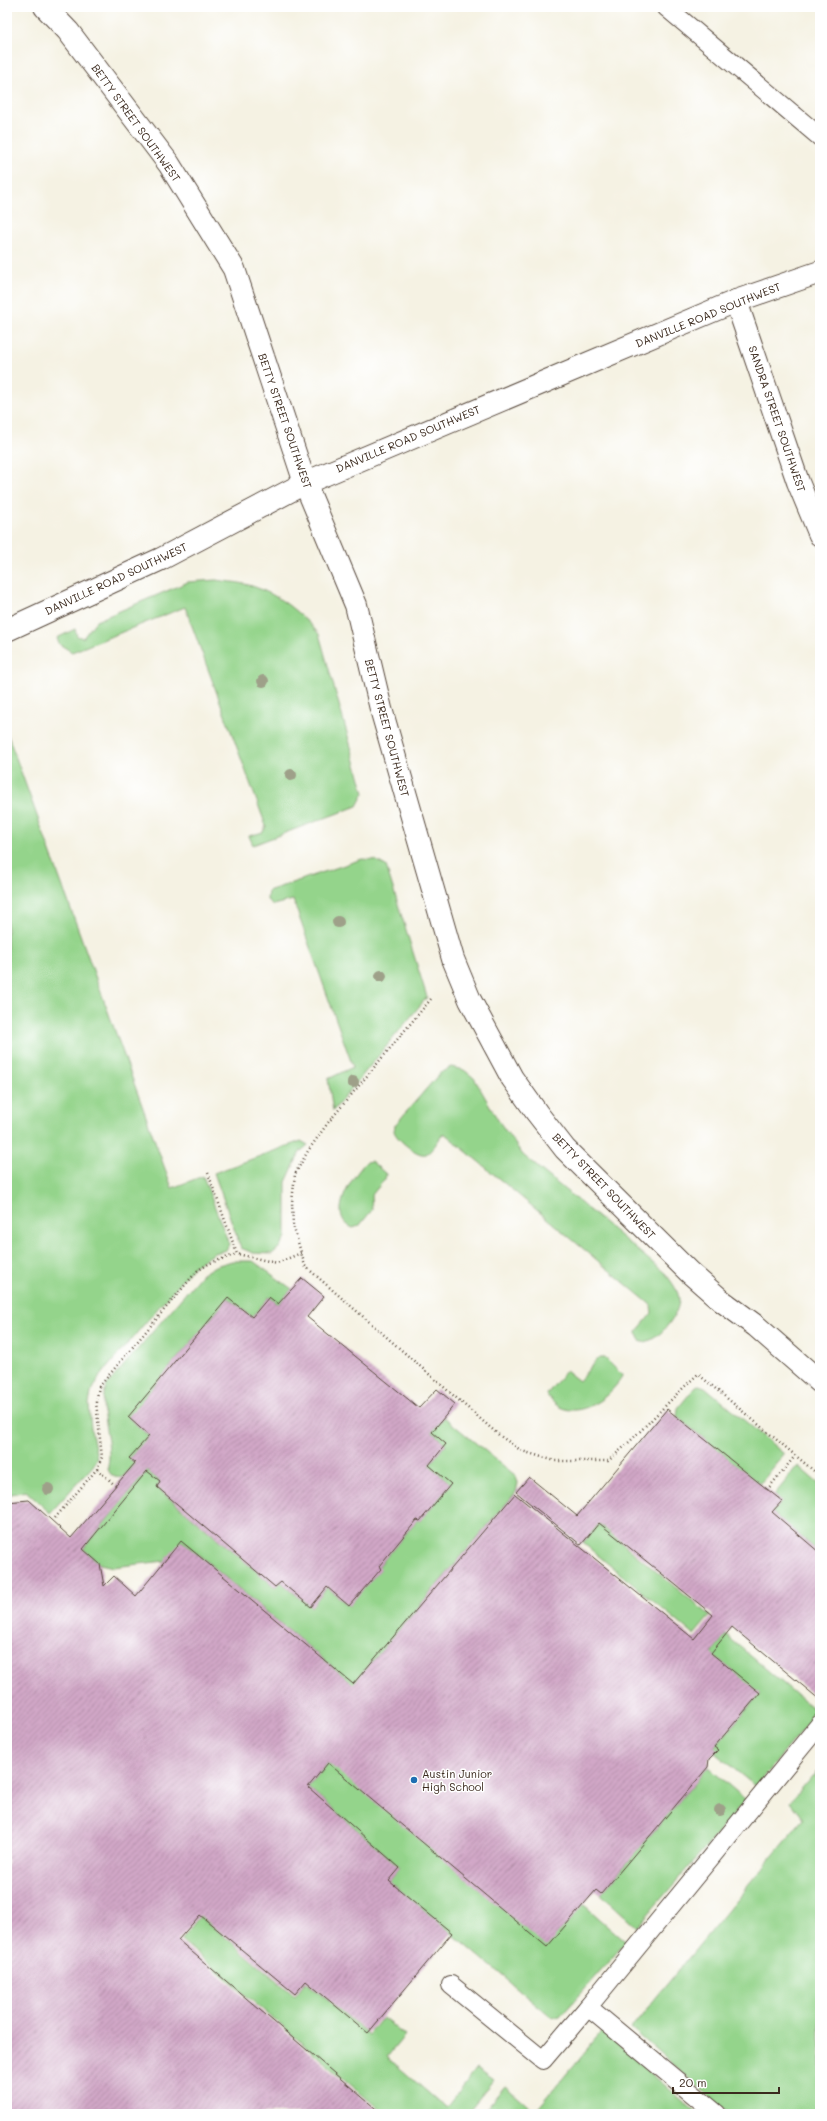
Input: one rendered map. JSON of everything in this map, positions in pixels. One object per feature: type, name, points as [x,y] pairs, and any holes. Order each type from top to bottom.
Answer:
[{"type":"street","name":"BETTY STREET SOUTHWEST","points":[[45,7],[68,30],[169,164],[234,269],[305,483],[356,604],[381,709],[453,959],[470,1000],[512,1078],[565,1149],[689,1272],[722,1301],[756,1326],[820,1382]]},
{"type":"street","name":"DANVILLE ROAD SOUTHWEST","points":[[7,630],[161,559],[305,483],[736,301],[820,272]]},
{"type":"street","name":"SANDRA STREET SOUTHWEST","points":[[736,301],[798,482],[820,535]]},
{"type":"lane","points":[[666,7],[820,137]]},
{"type":"lane","points":[[451,1985],[542,2060],[588,2007],[820,1724]]},
{"type":"lane","points":[[588,2007],[717,2114]]},
{"type":"path","points":[[431,999],[327,1124],[308,1151],[295,1174],[292,1202],[293,1225],[305,1266],[469,1410],[500,1436],[522,1451],[555,1461],[608,1461],[635,1438],[675,1394],[698,1374],[820,1476]]},
{"type":"path","points":[[208,1173],[237,1254]]},
{"type":"path","points":[[55,1518],[97,1469],[102,1456],[96,1402],[99,1387],[197,1271],[210,1263],[237,1254],[277,1263],[301,1253]]},
{"type":"path","points":[[767,1490],[795,1456]]},
{"type":"path","points":[[97,1469],[116,1486]]},
{"type":"green space","points":[[216,580],[248,585],[272,594],[297,612],[319,634],[364,793],[357,806],[253,845],[249,836],[263,832],[266,826],[185,607],[72,652],[59,644],[57,638],[75,629],[77,636],[83,638],[96,621],[188,582]]},
{"type":"green space","points":[[7,733],[172,1188],[203,1176],[229,1244],[226,1250],[214,1253],[194,1266],[100,1376],[91,1393],[89,1404],[91,1429],[97,1458],[93,1466],[50,1513],[26,1491],[7,1495]]},
{"type":"green space","points":[[362,859],[375,860],[386,866],[427,997],[333,1111],[328,1079],[353,1067],[293,900],[273,905],[267,900],[268,891]]},
{"type":"green space","points":[[451,1067],[464,1070],[474,1078],[498,1120],[523,1155],[666,1274],[677,1292],[679,1299],[678,1305],[672,1320],[654,1338],[641,1342],[637,1331],[652,1313],[651,1305],[444,1133],[426,1154],[418,1153],[408,1147],[396,1134],[394,1131],[395,1125],[440,1073]]},
{"type":"green space","points":[[301,1141],[308,1145],[300,1152],[286,1182],[286,1237],[281,1246],[272,1254],[253,1253],[241,1248],[214,1173]]},
{"type":"green space","points":[[371,1161],[386,1174],[385,1179],[371,1196],[372,1210],[359,1226],[353,1228],[345,1222],[341,1215],[341,1206],[349,1186],[361,1168],[366,1162]]},
{"type":"green space","points":[[232,1261],[253,1261],[292,1289],[278,1304],[269,1297],[252,1317],[228,1298],[128,1417],[149,1436],[129,1458],[135,1463],[123,1477],[114,1477],[108,1469],[109,1449],[103,1403],[107,1385],[202,1274],[215,1266]]},
{"type":"green space","points":[[605,1358],[622,1375],[618,1383],[600,1401],[584,1408],[569,1410],[561,1408],[549,1398],[547,1394],[566,1371],[579,1381],[597,1359]]},
{"type":"green space","points":[[699,1385],[705,1387],[784,1454],[760,1484],[677,1417],[678,1408],[696,1386]]},
{"type":"green space","points":[[444,1417],[516,1476],[518,1483],[516,1492],[353,1684],[182,1541],[165,1561],[113,1567],[100,1564],[83,1549],[147,1471],[160,1481],[157,1488],[275,1587],[281,1582],[311,1607],[327,1587],[349,1606],[380,1569],[379,1566],[417,1520],[420,1521],[451,1484],[429,1465],[446,1444],[432,1432]]},
{"type":"green space","points":[[798,1466],[820,1485],[820,1553],[772,1512],[782,1501],[774,1495]]},
{"type":"green space","points":[[599,1524],[710,1616],[694,1635],[583,1543]]},
{"type":"green space","points":[[726,1635],[817,1712],[756,1787],[715,1753],[714,1747],[760,1694],[711,1653]]},
{"type":"green space","points":[[328,1763],[583,1904],[626,1942],[560,2016],[553,2018],[389,1881],[400,1867],[308,1787]]},
{"type":"green space","points":[[708,1767],[746,1800],[637,1927],[601,1894]]},
{"type":"green space","points":[[820,1767],[820,2114],[730,2114],[631,2028],[803,1819],[790,1802]]},
{"type":"green space","points":[[200,1916],[295,1996],[306,1982],[369,2035],[383,2017],[405,2035],[387,2057],[446,2108],[477,2068],[494,2080],[466,2114],[385,2114],[181,1940]]},
{"type":"green space","points":[[602,2031],[698,2114],[481,2114],[505,2086],[535,2112]]},
{"type":"building","name":"Austin Junior High School","points":[[302,1278],[324,1296],[307,1317],[419,1408],[437,1389],[455,1404],[432,1432],[446,1444],[429,1465],[451,1484],[420,1521],[417,1520],[379,1566],[381,1569],[349,1606],[327,1587],[311,1607],[281,1582],[275,1587],[157,1487],[160,1481],[147,1471],[83,1549],[100,1564],[104,1586],[114,1576],[136,1596],[181,1541],[353,1684],[515,1494],[694,1639],[713,1615],[599,1523],[581,1545],[516,1492],[529,1477],[577,1516],[667,1409],[782,1501],[772,1512],[820,1553],[820,1700],[732,1627],[711,1653],[760,1693],[714,1747],[718,1750],[709,1759],[708,1767],[601,1894],[596,1890],[547,1947],[328,1763],[308,1787],[400,1868],[389,1881],[452,1933],[368,2033],[306,1981],[295,1994],[200,1915],[178,1940],[382,2114],[7,2114],[7,1502],[29,1500],[71,1538],[135,1463],[129,1458],[149,1436],[128,1417],[228,1298],[252,1317],[269,1297],[278,1304]]},
{"type":"place","name":"Austin Junior High School","points":[[414,1780]]}]
